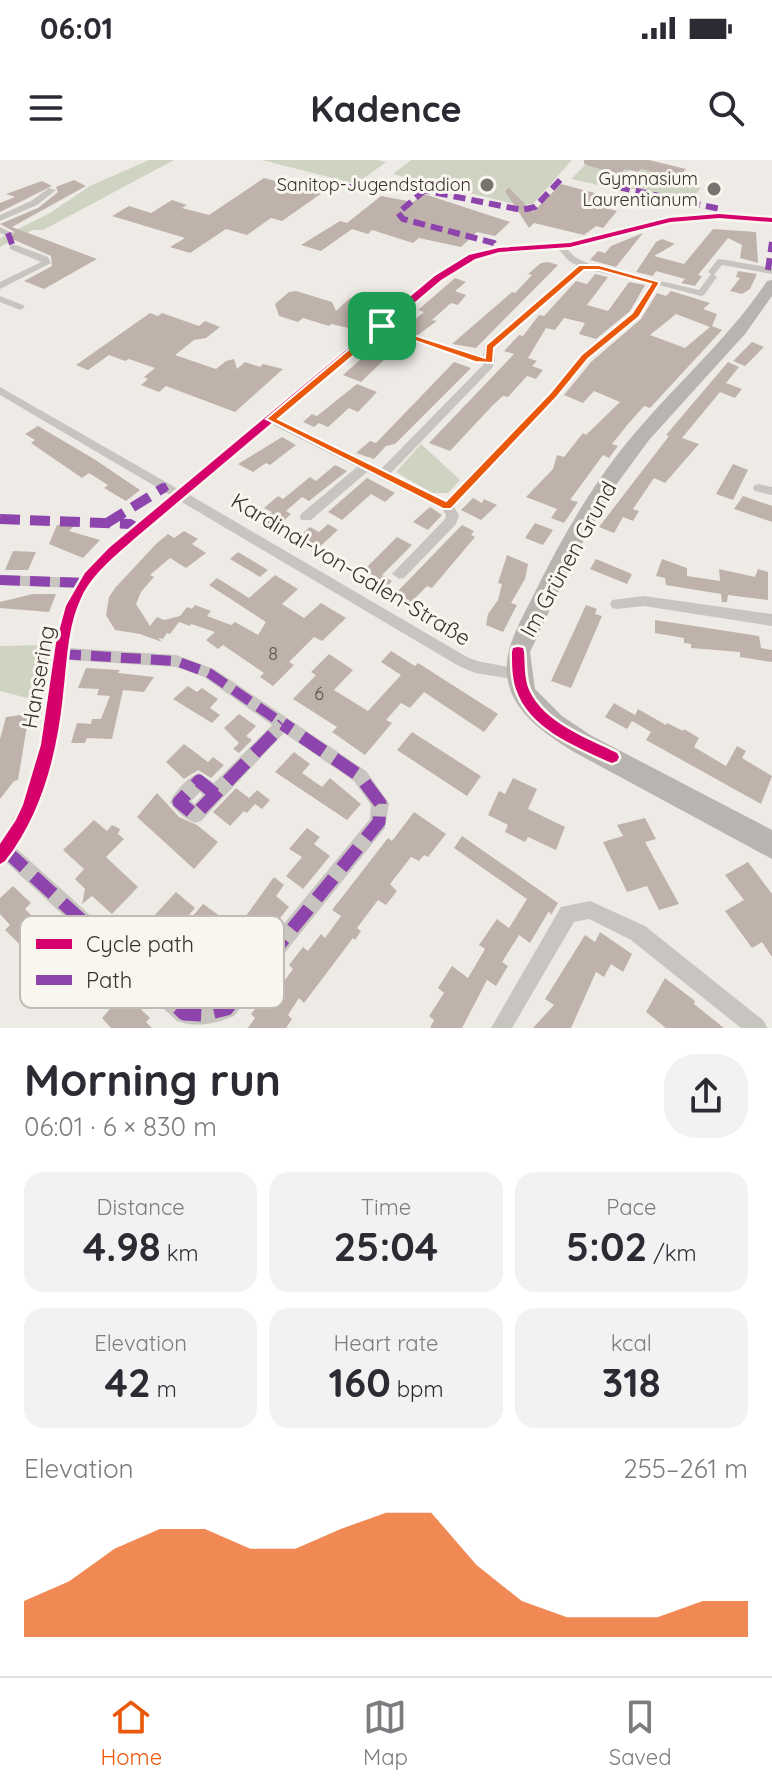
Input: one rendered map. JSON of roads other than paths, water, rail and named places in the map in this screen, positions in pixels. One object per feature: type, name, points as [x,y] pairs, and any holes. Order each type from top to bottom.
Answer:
[{"type":"street","points":[[0,218],[34,203],[52,190]]},
{"type":"street","name":"Hansering","points":[[2,853],[28,808],[42,767],[72,604],[85,583],[130,536],[438,278],[472,257],[499,250],[560,245],[680,218],[719,216],[772,220]]},
{"type":"street","points":[[560,245],[566,255],[582,267],[599,268],[701,293],[723,258],[772,271]]},
{"type":"street","points":[[0,286],[46,263],[45,259],[13,247]]},
{"type":"street","points":[[383,474],[488,366],[489,347],[582,267]]},
{"type":"street","points":[[447,507],[553,395],[584,357],[636,315],[656,282]]},
{"type":"street","name":"Im Grünen Grund","points":[[519,674],[518,652],[533,618],[581,527],[625,457],[741,329],[772,284]]},
{"type":"street","points":[[0,299],[20,307]]},
{"type":"street","points":[[421,341],[490,361]]},
{"type":"street","name":"Kardinal-von-Galen-Straße","points":[[0,390],[462,661],[475,667],[519,674]]},
{"type":"street","points":[[271,419],[447,507],[453,515],[451,521],[399,574]]},
{"type":"street","points":[[306,517],[366,466]]},
{"type":"street","points":[[0,580],[85,583]]},
{"type":"street","points":[[617,604],[644,601],[772,620]]},
{"type":"street","points":[[61,654],[176,661],[209,673],[360,776],[380,803],[379,822],[284,939]]},
{"type":"street","points":[[519,674],[525,697],[542,715],[568,734],[772,845]]},
{"type":"street","points":[[215,794],[283,724]]},
{"type":"street","points":[[2,853],[73,916]]},
{"type":"street","points":[[501,1028],[568,914],[590,910],[638,933],[757,1028]]},
{"type":"street","points":[[177,1008],[184,1014],[203,1015],[228,1008]]},
{"type":"place","name":"Sanitop-Jugendstadion","points":[[487,185]]},
{"type":"place","name":"Gymnasium Laurentianum","points":[[714,189]]}]
